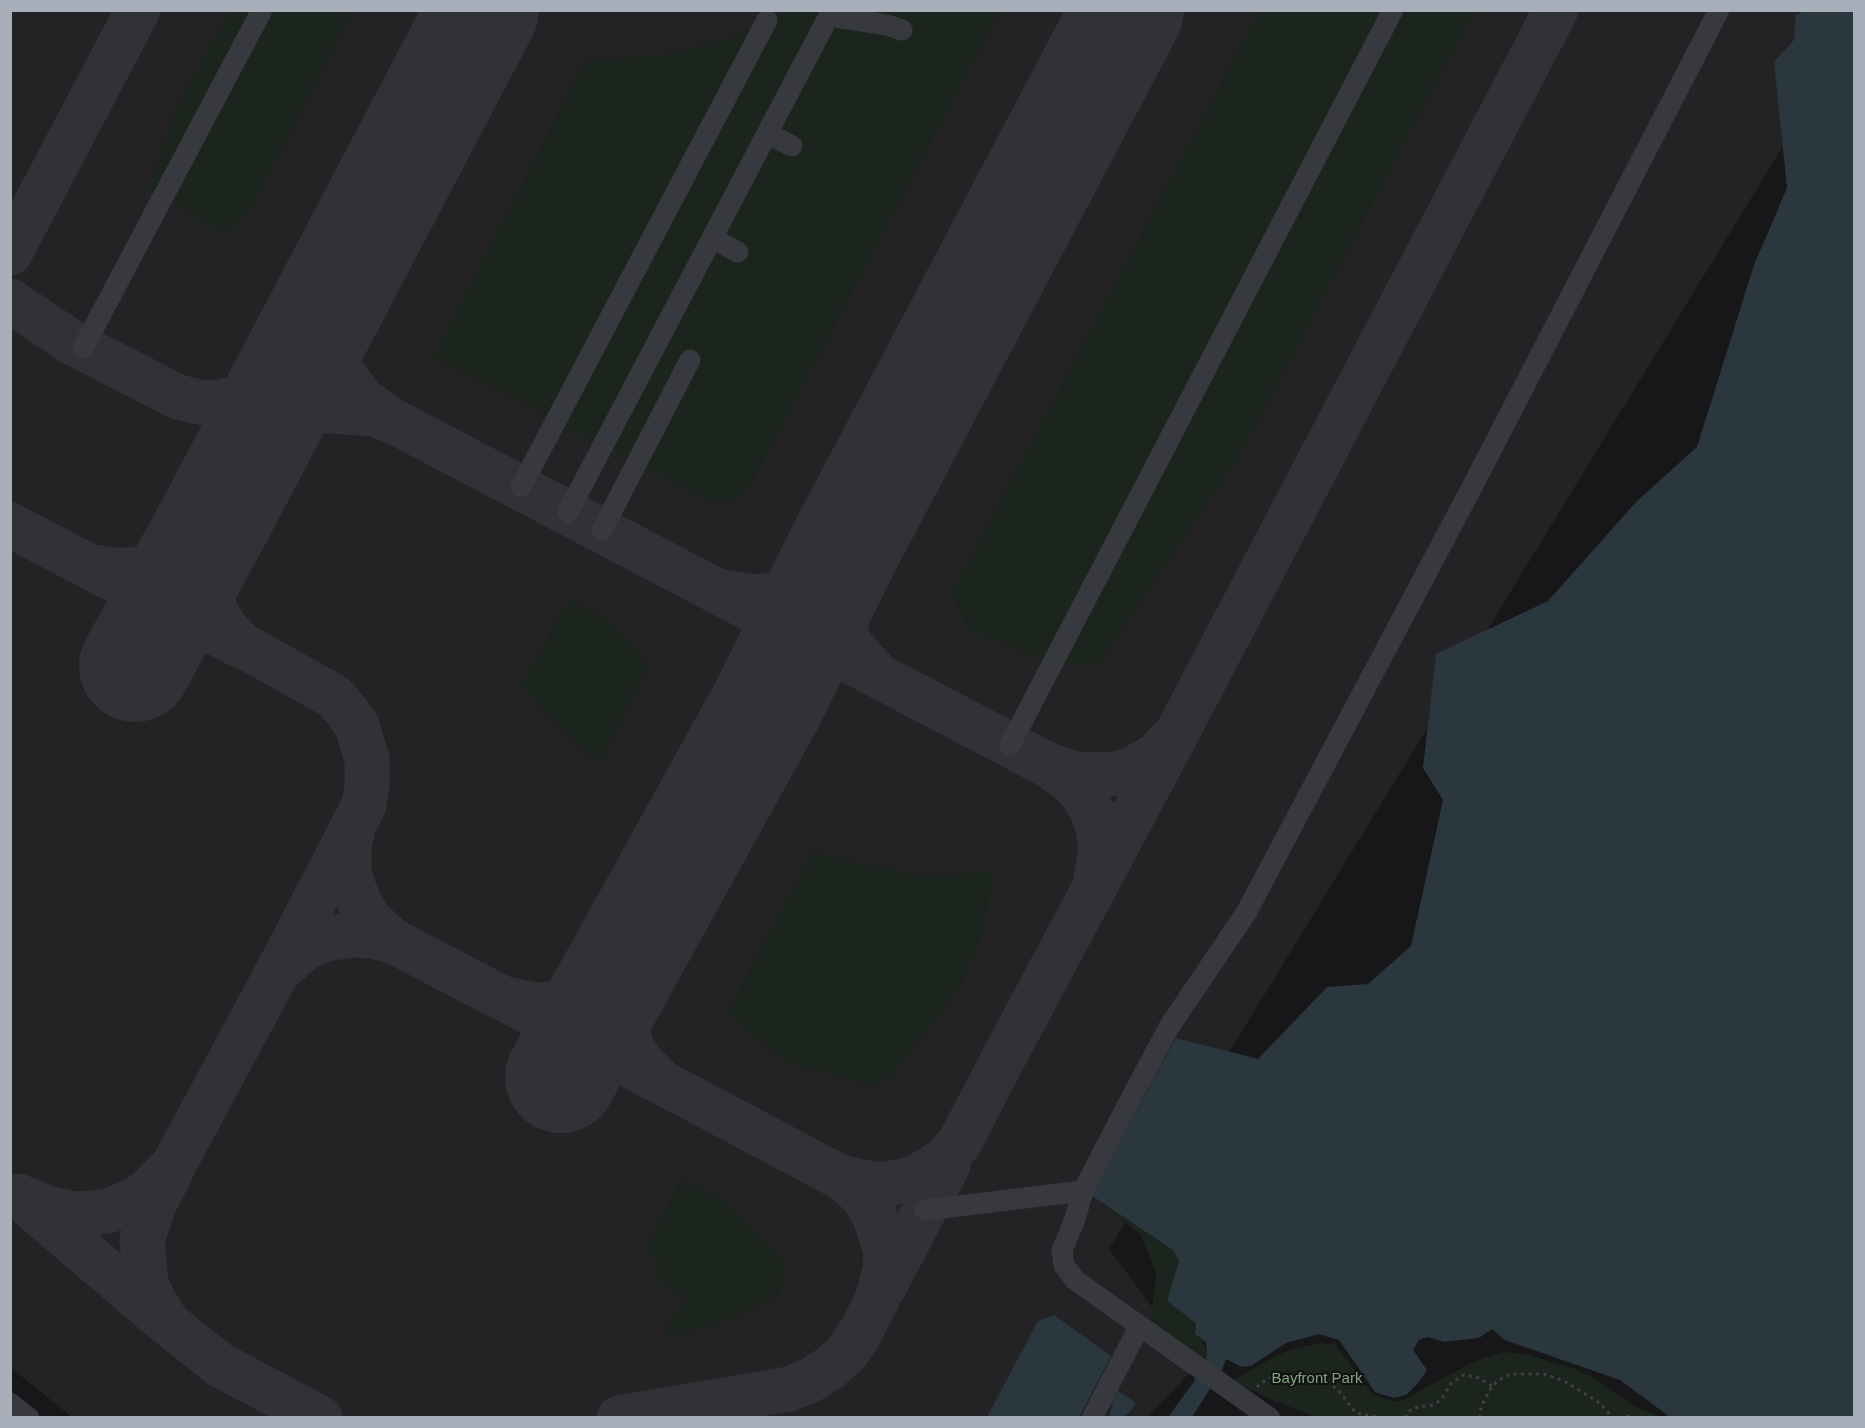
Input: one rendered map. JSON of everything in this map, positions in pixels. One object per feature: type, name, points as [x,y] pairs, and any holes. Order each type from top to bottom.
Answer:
[{"type":"street","points":[[83,348],[262,10]]},
{"type":"street","points":[[1010,745],[1393,10]]},
{"type":"street","points":[[1270,1418],[1075,1280],[1064,1265],[1062,1250],[1075,1219],[1083,1191],[1128,1104],[1169,1027],[1246,913],[1472,487],[1719,10]]},
{"type":"street","points":[[568,512],[831,13],[902,30]]},
{"type":"street","points":[[521,487],[767,21]]},
{"type":"street","points":[[768,134],[792,146]]},
{"type":"street","points":[[712,238],[738,252]]},
{"type":"street","points":[[602,530],[690,360]]},
{"type":"street","points":[[925,1210],[1083,1191]]},
{"type":"street","points":[[1092,1418],[1139,1327]]},
{"type":"street","points":[[10,1403],[29,1418]]},
{"type":"path","points":[[1253,1393],[1261,1383],[1272,1377],[1302,1373],[1329,1383],[1338,1390],[1356,1413],[1383,1418]]},
{"type":"path","points":[[1480,1418],[1485,1396],[1492,1386],[1510,1374],[1544,1374],[1564,1381],[1600,1403],[1613,1418]]},
{"type":"path","points":[[1406,1418],[1413,1408],[1433,1405],[1441,1400],[1452,1382],[1464,1376],[1479,1378],[1492,1386]]},
{"type":"path","points":[[1619,1418],[1627,1416],[1632,1418]]},
{"type":"shaded area","points":[[1854,10],[1854,30],[1109,1249],[1196,1366],[1148,1417],[73,1418],[10,1367],[10,11]]},
{"type":"shaded area","points":[[1803,11],[1854,11],[1854,1417],[1670,1417],[1620,1380],[1505,1340],[1492,1329],[1479,1338],[1444,1342],[1428,1337],[1419,1340],[1413,1350],[1427,1370],[1406,1395],[1394,1398],[1375,1392],[1339,1340],[1319,1334],[1286,1343],[1251,1366],[1242,1367],[1226,1359],[1222,1370],[1192,1417],[1168,1417],[1193,1383],[1206,1360],[1207,1352],[1206,1342],[1195,1334],[1196,1323],[1167,1301],[1179,1261],[1173,1250],[1091,1195],[1176,1038],[1258,1059],[1327,987],[1368,984],[1411,946],[1443,800],[1423,768],[1436,654],[1548,601],[1637,501],[1697,447],[1754,265],[1787,188],[1774,62],[1794,40],[1796,15]]},
{"type":"shaded area","points":[[1054,1315],[1111,1356],[1079,1417],[987,1417],[1038,1321]]},
{"type":"shaded area","points":[[1118,1391],[1136,1403],[1131,1411],[1122,1417],[1109,1418],[1114,1398]]},
{"type":"green space","points":[[232,11],[352,11],[249,214],[223,232],[149,189],[176,109],[217,32]]},
{"type":"green space","points":[[789,11],[1000,11],[748,490],[734,500],[712,501],[433,357],[586,58],[615,59],[673,53],[737,35]]},
{"type":"green space","points":[[1259,11],[1474,11],[1239,457],[1101,662],[1057,667],[968,629],[951,594]]},
{"type":"green space","points":[[569,599],[604,616],[649,665],[598,765],[520,686]]},
{"type":"green space","points":[[813,851],[878,868],[882,865],[906,872],[916,878],[995,870],[980,941],[962,983],[889,1078],[873,1086],[785,1062],[727,1012]]},
{"type":"green space","points":[[1117,1147],[1184,1243],[1196,1323],[1195,1334],[1202,1339],[1207,1352],[1206,1360],[1149,1322],[1156,1273],[1141,1235],[1090,1195]]},
{"type":"green space","points":[[681,1178],[729,1204],[785,1262],[778,1296],[731,1320],[669,1337],[665,1331],[685,1300],[657,1276],[659,1259],[644,1250]]},
{"type":"green space","name":"Bayfront Park","points":[[1322,1343],[1336,1345],[1372,1394],[1394,1402],[1405,1399],[1475,1361],[1502,1352],[1526,1354],[1575,1369],[1592,1377],[1636,1407],[1660,1417],[1316,1417],[1272,1400],[1233,1381],[1291,1349]]},
{"type":"taxiway","points":[[10,253],[138,10]]},
{"type":"taxiway","points":[[840,1177],[872,1184],[888,1184],[915,1178],[943,1161],[960,1142],[1556,10]]},
{"type":"taxiway","points":[[225,401],[249,396],[277,378],[295,356],[326,301],[342,279]]},
{"type":"taxiway","points":[[339,290],[333,318],[332,340],[336,358],[343,374],[364,401],[393,421]]},
{"type":"taxiway","points":[[10,301],[73,343],[178,397],[200,402],[374,414],[395,422],[1048,765],[1080,791],[1094,815],[1101,848],[1096,880]]},
{"type":"taxiway","points":[[95,567],[134,570],[170,559],[186,547],[217,516]]},
{"type":"taxiway","points":[[18,1196],[46,1208],[74,1214],[111,1210],[146,1193],[173,1166],[364,805],[367,787],[367,759],[357,726],[345,709],[333,696],[242,645],[228,631],[218,616],[206,577],[206,559],[217,516]]},
{"type":"taxiway","points":[[10,525],[239,645]]},
{"type":"taxiway","points":[[844,548],[837,589],[840,617],[853,648],[874,671]]},
{"type":"taxiway","points":[[725,592],[756,597],[791,590],[814,577],[844,548]]},
{"type":"taxiway","points":[[1048,765],[1079,775],[1115,774],[1132,769],[1157,755],[1170,740]]},
{"type":"taxiway","points":[[352,833],[349,847],[349,873],[354,889],[361,906],[372,922],[393,941]]},
{"type":"taxiway","points":[[278,971],[305,948],[326,939],[352,935],[372,936],[393,941],[502,998],[535,1005],[553,1004],[584,993],[599,985],[626,960]]},
{"type":"taxiway","points":[[619,1418],[789,1389],[827,1370],[846,1354],[877,1300],[885,1269],[886,1252],[874,1214],[864,1198],[852,1186],[840,1177],[663,1083],[644,1065],[632,1048],[624,1021],[622,1006],[626,960]]},
{"type":"taxiway","points":[[512,1003],[655,1079]]},
{"type":"taxiway","points":[[884,1287],[948,1165]]},
{"type":"taxiway","points":[[165,1319],[146,1283],[142,1240],[155,1202],[170,1174]]},
{"type":"taxiway","points":[[29,1205],[220,1365],[320,1418]]},
{"type":"runway","points":[[135,666],[217,516],[483,10]]},
{"type":"runway","points":[[561,1077],[768,703],[844,548],[1128,10]]}]
